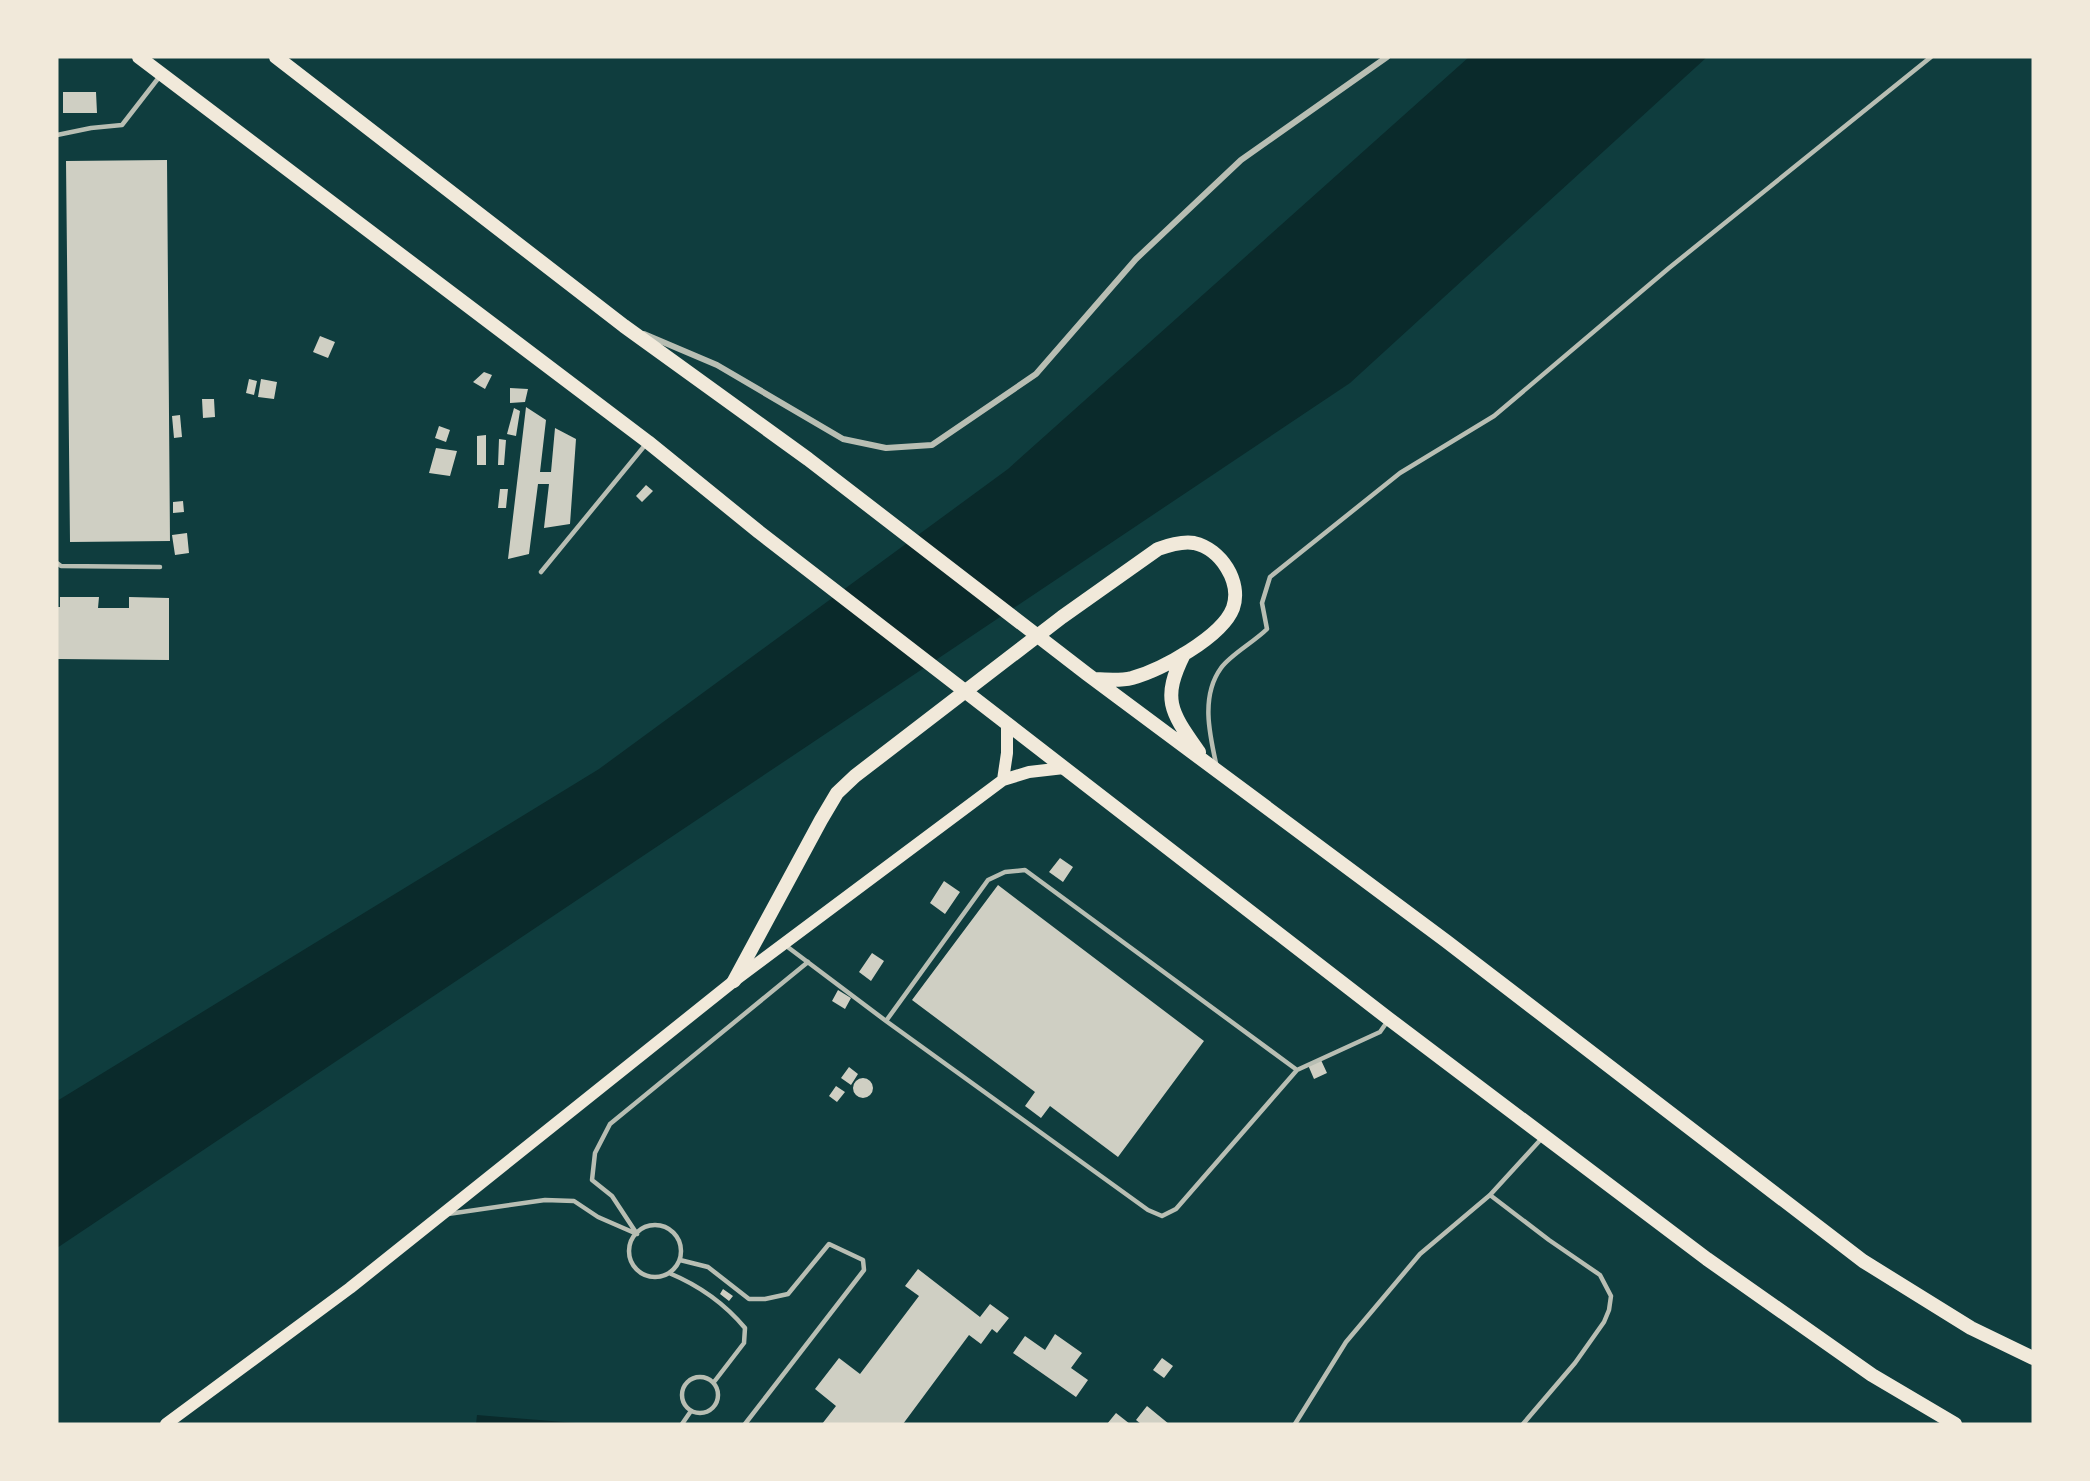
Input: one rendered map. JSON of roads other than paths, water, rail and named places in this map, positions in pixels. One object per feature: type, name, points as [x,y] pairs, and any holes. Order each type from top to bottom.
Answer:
[{"type":"main road","points":[[139,57],[648,442],[759,532],[1389,1019],[1717,1266],[1872,1375],[1955,1424]]},
{"type":"main road","points":[[276,57],[624,326],[808,459],[1206,763],[1446,940],[1863,1261],[1971,1328],[2033,1358]]},
{"type":"main road","points":[[734,981],[821,819],[837,793],[855,776],[1062,617],[1146,556],[1176,543],[1195,543],[1212,552],[1225,564],[1233,579],[1235,594],[1232,609],[1221,626],[1184,654],[1131,678],[1091,676]]},
{"type":"main road","points":[[1184,654],[1172,677],[1170,693],[1172,705],[1179,724],[1206,763]]},
{"type":"main road","points":[[1001,719],[1007,753],[1003,780]]},
{"type":"main road","points":[[166,1424],[350,1288],[734,981],[1003,780],[1029,772],[1064,768]]},
{"type":"street","points":[[624,326],[717,365],[843,439],[886,448],[932,445],[1036,374],[1136,260],[1241,160],[1387,57]]},
{"type":"lane","points":[[1218,771],[1210,733],[1209,694],[1221,667],[1267,629],[1262,603],[1269,577],[1400,473],[1494,416],[1669,268],[1931,57]]},
{"type":"lane","points":[[57,135],[122,125],[162,74]]},
{"type":"lane","points":[[541,572],[648,442]]},
{"type":"lane","points":[[57,563],[61,566],[160,567]]},
{"type":"lane","points":[[886,1021],[988,880],[1005,872],[1024,870],[1297,1070]]},
{"type":"lane","points":[[783,944],[1148,1210],[1162,1216],[1176,1209],[1297,1070],[1380,1032],[1389,1019]]},
{"type":"lane","points":[[637,1234],[612,1196],[592,1180],[595,1153],[610,1124],[808,962]]},
{"type":"lane","points":[[1295,1424],[1346,1342],[1420,1254],[1490,1195],[1545,1135]]},
{"type":"lane","points":[[1490,1195],[1548,1240],[1600,1275],[1611,1296],[1610,1310],[1604,1322],[1575,1363],[1523,1424]]},
{"type":"lane","points":[[441,1215],[545,1200],[574,1201],[598,1217],[637,1234]]},
{"type":"lane","points":[[652,1226],[669,1229],[680,1242],[680,1260],[669,1273],[655,1277],[637,1269],[631,1258],[630,1249],[637,1234],[652,1226]]},
{"type":"lane","points":[[680,1260],[708,1267],[749,1299],[765,1299],[788,1294],[829,1244],[863,1260],[864,1270],[745,1424]]},
{"type":"lane","points":[[669,1273],[694,1284],[735,1316],[745,1328],[744,1343],[714,1383]]},
{"type":"lane","points":[[699,1377],[714,1383],[718,1398],[716,1405],[702,1413],[691,1411],[682,1402],[681,1394],[687,1382],[699,1377]]},
{"type":"lane","points":[[682,1424],[691,1411]]},
{"type":"water","points":[[1469,57],[1707,57],[1350,383],[57,1248],[57,1101],[599,769],[1008,469]]},
{"type":"water","points":[[477,1415],[588,1424],[476,1424]]}]
